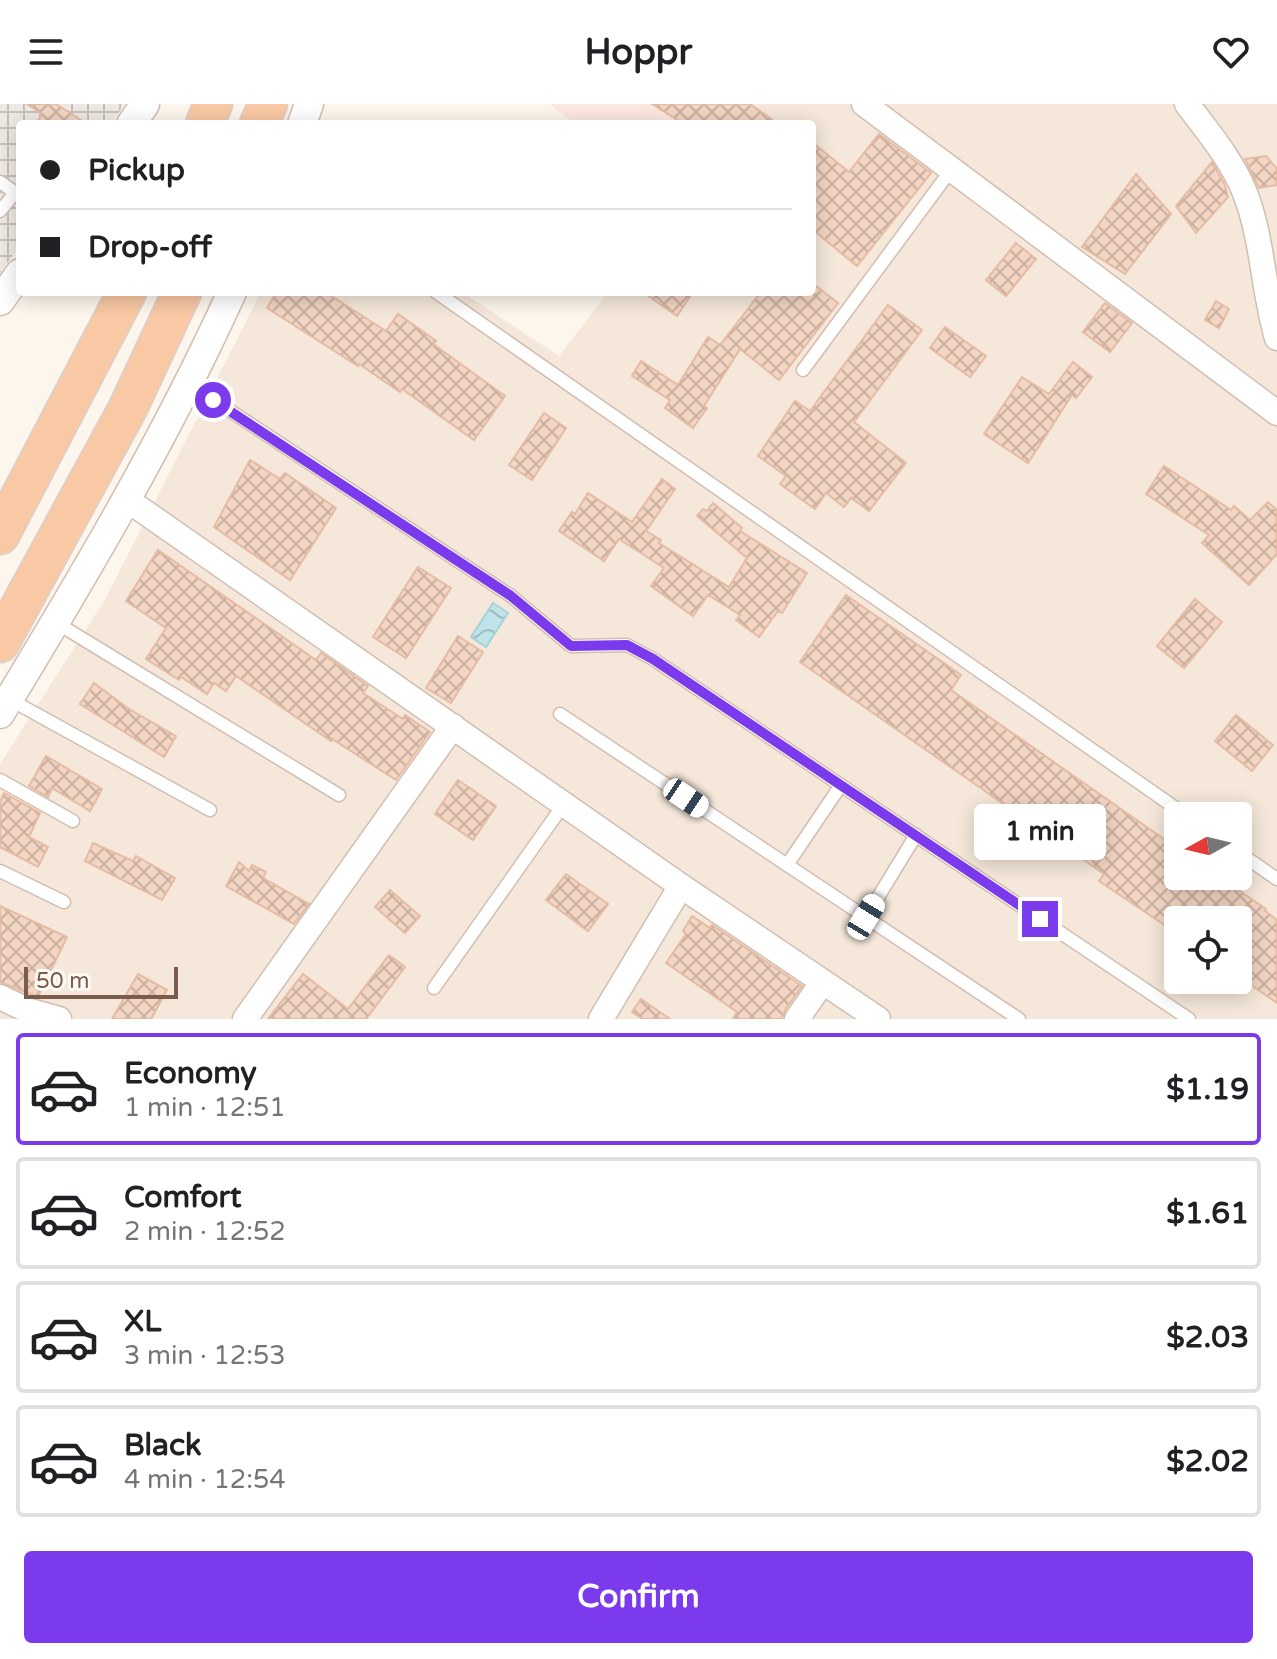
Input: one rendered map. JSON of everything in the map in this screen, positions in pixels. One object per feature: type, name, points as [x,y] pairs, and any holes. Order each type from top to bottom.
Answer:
[{"type":"highway","points":[[0,535],[125,296]]},
{"type":"highway","points":[[0,643],[128,408],[180,296]]},
{"type":"street","points":[[864,104],[1277,413]]},
{"type":"street","points":[[1187,104],[1219,145],[1244,192],[1258,239],[1277,338]]},
{"type":"street","points":[[0,301],[16,279]]},
{"type":"street","points":[[4,706],[126,499],[230,296]]},
{"type":"street","points":[[126,499],[681,886],[878,1019]]},
{"type":"street","points":[[245,1019],[453,726]]},
{"type":"street","points":[[601,1019],[681,886]]},
{"type":"street","points":[[797,1019],[822,983]]},
{"type":"street","points":[[0,997],[27,1010],[59,1019]]},
{"type":"lane","points":[[803,370],[951,170]]},
{"type":"lane","points":[[0,211],[16,195]]},
{"type":"lane","points":[[442,296],[1167,802]]},
{"type":"lane","points":[[188,383],[511,596],[571,646],[627,645],[653,659],[1189,1019]]},
{"type":"lane","points":[[55,622],[339,795]]},
{"type":"lane","points":[[4,706],[210,810]]},
{"type":"lane","points":[[560,714],[1019,1019]]},
{"type":"lane","points":[[0,780],[73,821]]},
{"type":"lane","points":[[787,865],[841,785]]},
{"type":"lane","points":[[434,988],[564,804]]},
{"type":"lane","points":[[866,917],[916,835]]},
{"type":"lane","points":[[1252,862],[1277,879]]},
{"type":"lane","points":[[0,871],[64,902]]},
{"type":"shaded area","points":[[0,104],[125,104],[113,120],[16,120],[16,251],[0,273]]},
{"type":"shaded area","points":[[550,104],[745,104],[734,120],[570,120]]},
{"type":"shaded area","points":[[745,104],[1277,104],[1277,1019],[0,1019],[0,764],[106,598],[259,296],[468,296],[559,356],[605,296],[816,296],[816,120],[734,120]]},
{"type":"water","points":[[493,603],[508,613],[486,647],[471,637]]},
{"type":"building","points":[[27,104],[56,104],[81,120],[38,120],[42,114]]},
{"type":"building","points":[[652,104],[750,104],[772,120],[678,120]]},
{"type":"building","points":[[879,134],[931,173],[857,266],[816,232],[816,145],[849,172]]},
{"type":"building","points":[[1266,156],[1277,169],[1277,185],[1259,188],[1245,159]]},
{"type":"building","points":[[1212,162],[1228,197],[1196,233],[1176,206]]},
{"type":"building","points":[[1136,174],[1171,214],[1125,274],[1082,247]]},
{"type":"building","points":[[1016,243],[1036,259],[1006,296],[986,280]]},
{"type":"building","points":[[816,286],[838,303],[779,380],[740,349],[693,428],[665,408],[670,400],[632,376],[641,361],[678,385],[708,337],[720,345],[758,296],[816,296]]},
{"type":"building","points":[[274,296],[331,296],[386,331],[398,314],[436,341],[433,344],[505,396],[474,440],[402,389],[400,392],[267,308]]},
{"type":"building","points":[[649,296],[690,296],[677,316]]},
{"type":"building","points":[[1216,301],[1229,309],[1219,328],[1205,320]]},
{"type":"building","points":[[1105,303],[1132,323],[1110,352],[1083,332]]},
{"type":"building","points":[[888,305],[922,330],[854,422],[906,463],[869,511],[851,498],[844,507],[826,493],[815,509],[780,484],[786,476],[758,456],[795,401],[810,411]]},
{"type":"building","points":[[945,327],[986,356],[970,377],[930,348]]},
{"type":"building","points":[[1073,362],[1092,377],[1076,398],[1072,395],[1028,463],[984,434],[1022,377],[1049,394]]},
{"type":"building","points":[[544,413],[566,428],[532,480],[509,465]]},
{"type":"building","points":[[250,460],[280,479],[285,473],[336,508],[290,580],[214,527]]},
{"type":"building","points":[[1164,466],[1231,510],[1234,506],[1250,520],[1268,502],[1277,510],[1277,554],[1249,585],[1202,543],[1209,535],[1146,494]]},
{"type":"building","points":[[662,479],[675,489],[646,531],[661,540],[659,543],[729,587],[747,558],[697,516],[703,509],[707,511],[713,503],[742,528],[740,531],[807,573],[782,613],[778,611],[759,637],[736,620],[740,615],[708,595],[693,616],[651,586],[664,568],[619,539],[604,561],[559,531],[572,512],[575,514],[588,493],[632,522]]},
{"type":"building","points":[[158,550],[316,660],[321,653],[368,686],[363,693],[430,732],[396,780],[331,741],[236,676],[226,691],[214,683],[207,694],[146,659],[166,628],[126,601]]},
{"type":"building","points":[[418,567],[451,588],[406,658],[373,637]]},
{"type":"building","points":[[846,595],[961,675],[951,690],[1164,839],[1164,890],[1238,890],[1277,920],[1277,1003],[1252,986],[1252,906],[1164,906],[1164,925],[1099,881],[1104,874],[800,662]]},
{"type":"building","points":[[1195,599],[1222,622],[1184,668],[1157,646]]},
{"type":"building","points":[[458,636],[483,652],[451,703],[426,688]]},
{"type":"building","points":[[94,683],[129,709],[176,736],[164,757],[80,704]]},
{"type":"building","points":[[1236,715],[1273,745],[1252,771],[1215,741]]},
{"type":"building","points":[[46,756],[102,789],[90,811],[52,788],[48,797],[29,786]]},
{"type":"building","points":[[458,780],[496,806],[473,840],[435,814]]},
{"type":"building","points":[[4,793],[40,813],[29,837],[48,847],[38,867],[0,847],[0,802]]},
{"type":"building","points":[[93,843],[133,861],[136,856],[175,878],[162,900],[85,861]]},
{"type":"building","points":[[239,862],[249,871],[252,865],[266,872],[263,878],[309,904],[294,924],[226,886]]},
{"type":"building","points":[[566,874],[608,904],[588,931],[546,900]]},
{"type":"building","points":[[390,890],[420,916],[405,933],[375,907]]},
{"type":"building","points":[[0,906],[67,937],[38,997],[0,982]]},
{"type":"building","points":[[692,916],[710,928],[712,925],[802,986],[782,1019],[733,1019],[737,1012],[666,963],[686,934],[683,931]]},
{"type":"building","points":[[389,955],[405,967],[366,1019],[268,1019],[303,974],[348,1009]]},
{"type":"building","points":[[138,974],[167,990],[151,1019],[112,1019]]},
{"type":"building","points":[[641,999],[670,1019],[643,1019],[632,1012]]},
{"type":"route","points":[[213,400],[511,596],[571,646],[627,645],[653,659],[1040,919]]}]
